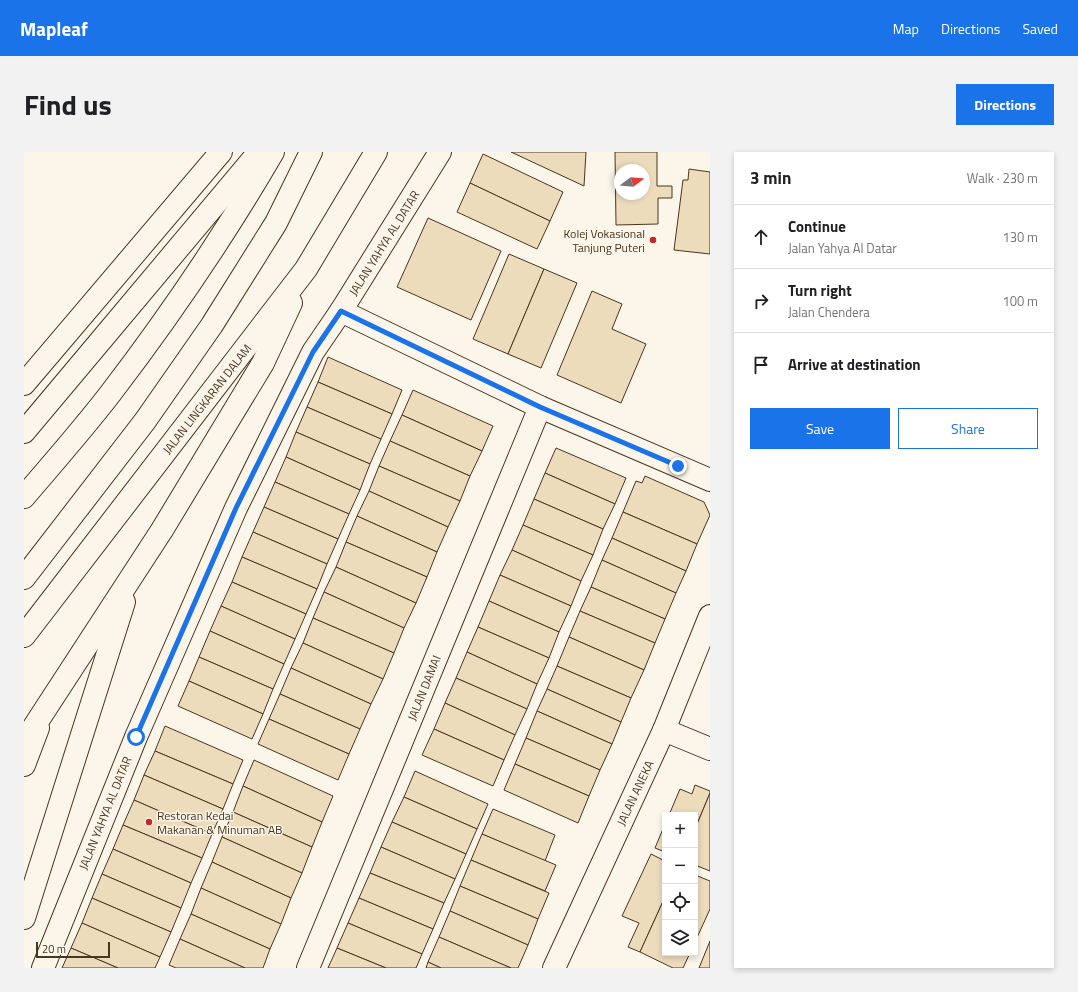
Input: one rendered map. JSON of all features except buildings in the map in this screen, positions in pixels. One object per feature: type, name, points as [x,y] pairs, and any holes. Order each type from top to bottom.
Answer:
[{"type":"main road","points":[[24,384],[221,152]]},
{"type":"main road","points":[[24,432],[259,152]]},
{"type":"main road","points":[[24,497],[110,394],[174,307],[237,213],[273,152]]},
{"type":"main road","points":[[24,578],[145,421],[212,325],[276,223],[311,152]]},
{"type":"main road","name":"JALAN LINGKARAN DALAM","points":[[24,636],[306,269],[376,152]]},
{"type":"main road","name":"JALAN YAHYA AL DATAR","points":[[43,968],[136,737],[236,508],[313,352],[341,311],[440,152]]},
{"type":"main road","points":[[24,742],[132,577],[263,363],[306,269]]},
{"type":"main road","points":[[341,311],[540,407],[710,480]]},
{"type":"main road","name":"JALAN DAMAI","points":[[308,968],[540,407]]},
{"type":"main road","points":[[24,918],[132,577]]},
{"type":"main road","name":"JALAN ANEKA","points":[[554,968],[664,730],[710,616]]},
{"type":"main road","points":[[24,730],[44,712]]},
{"type":"main road","points":[[24,765],[44,712]]},
{"type":"main road","points":[[664,730],[710,750]]},
{"type":"place","name":"Kolej Vokasional Tanjung Puteri","points":[[653,240]]},
{"type":"place","name":"Restoran Kedai Makanan & Minuman AB","points":[[149,822]]},
{"type":"route","points":[[136,737],[236,508],[313,352],[341,311],[540,407],[678,466]]}]
